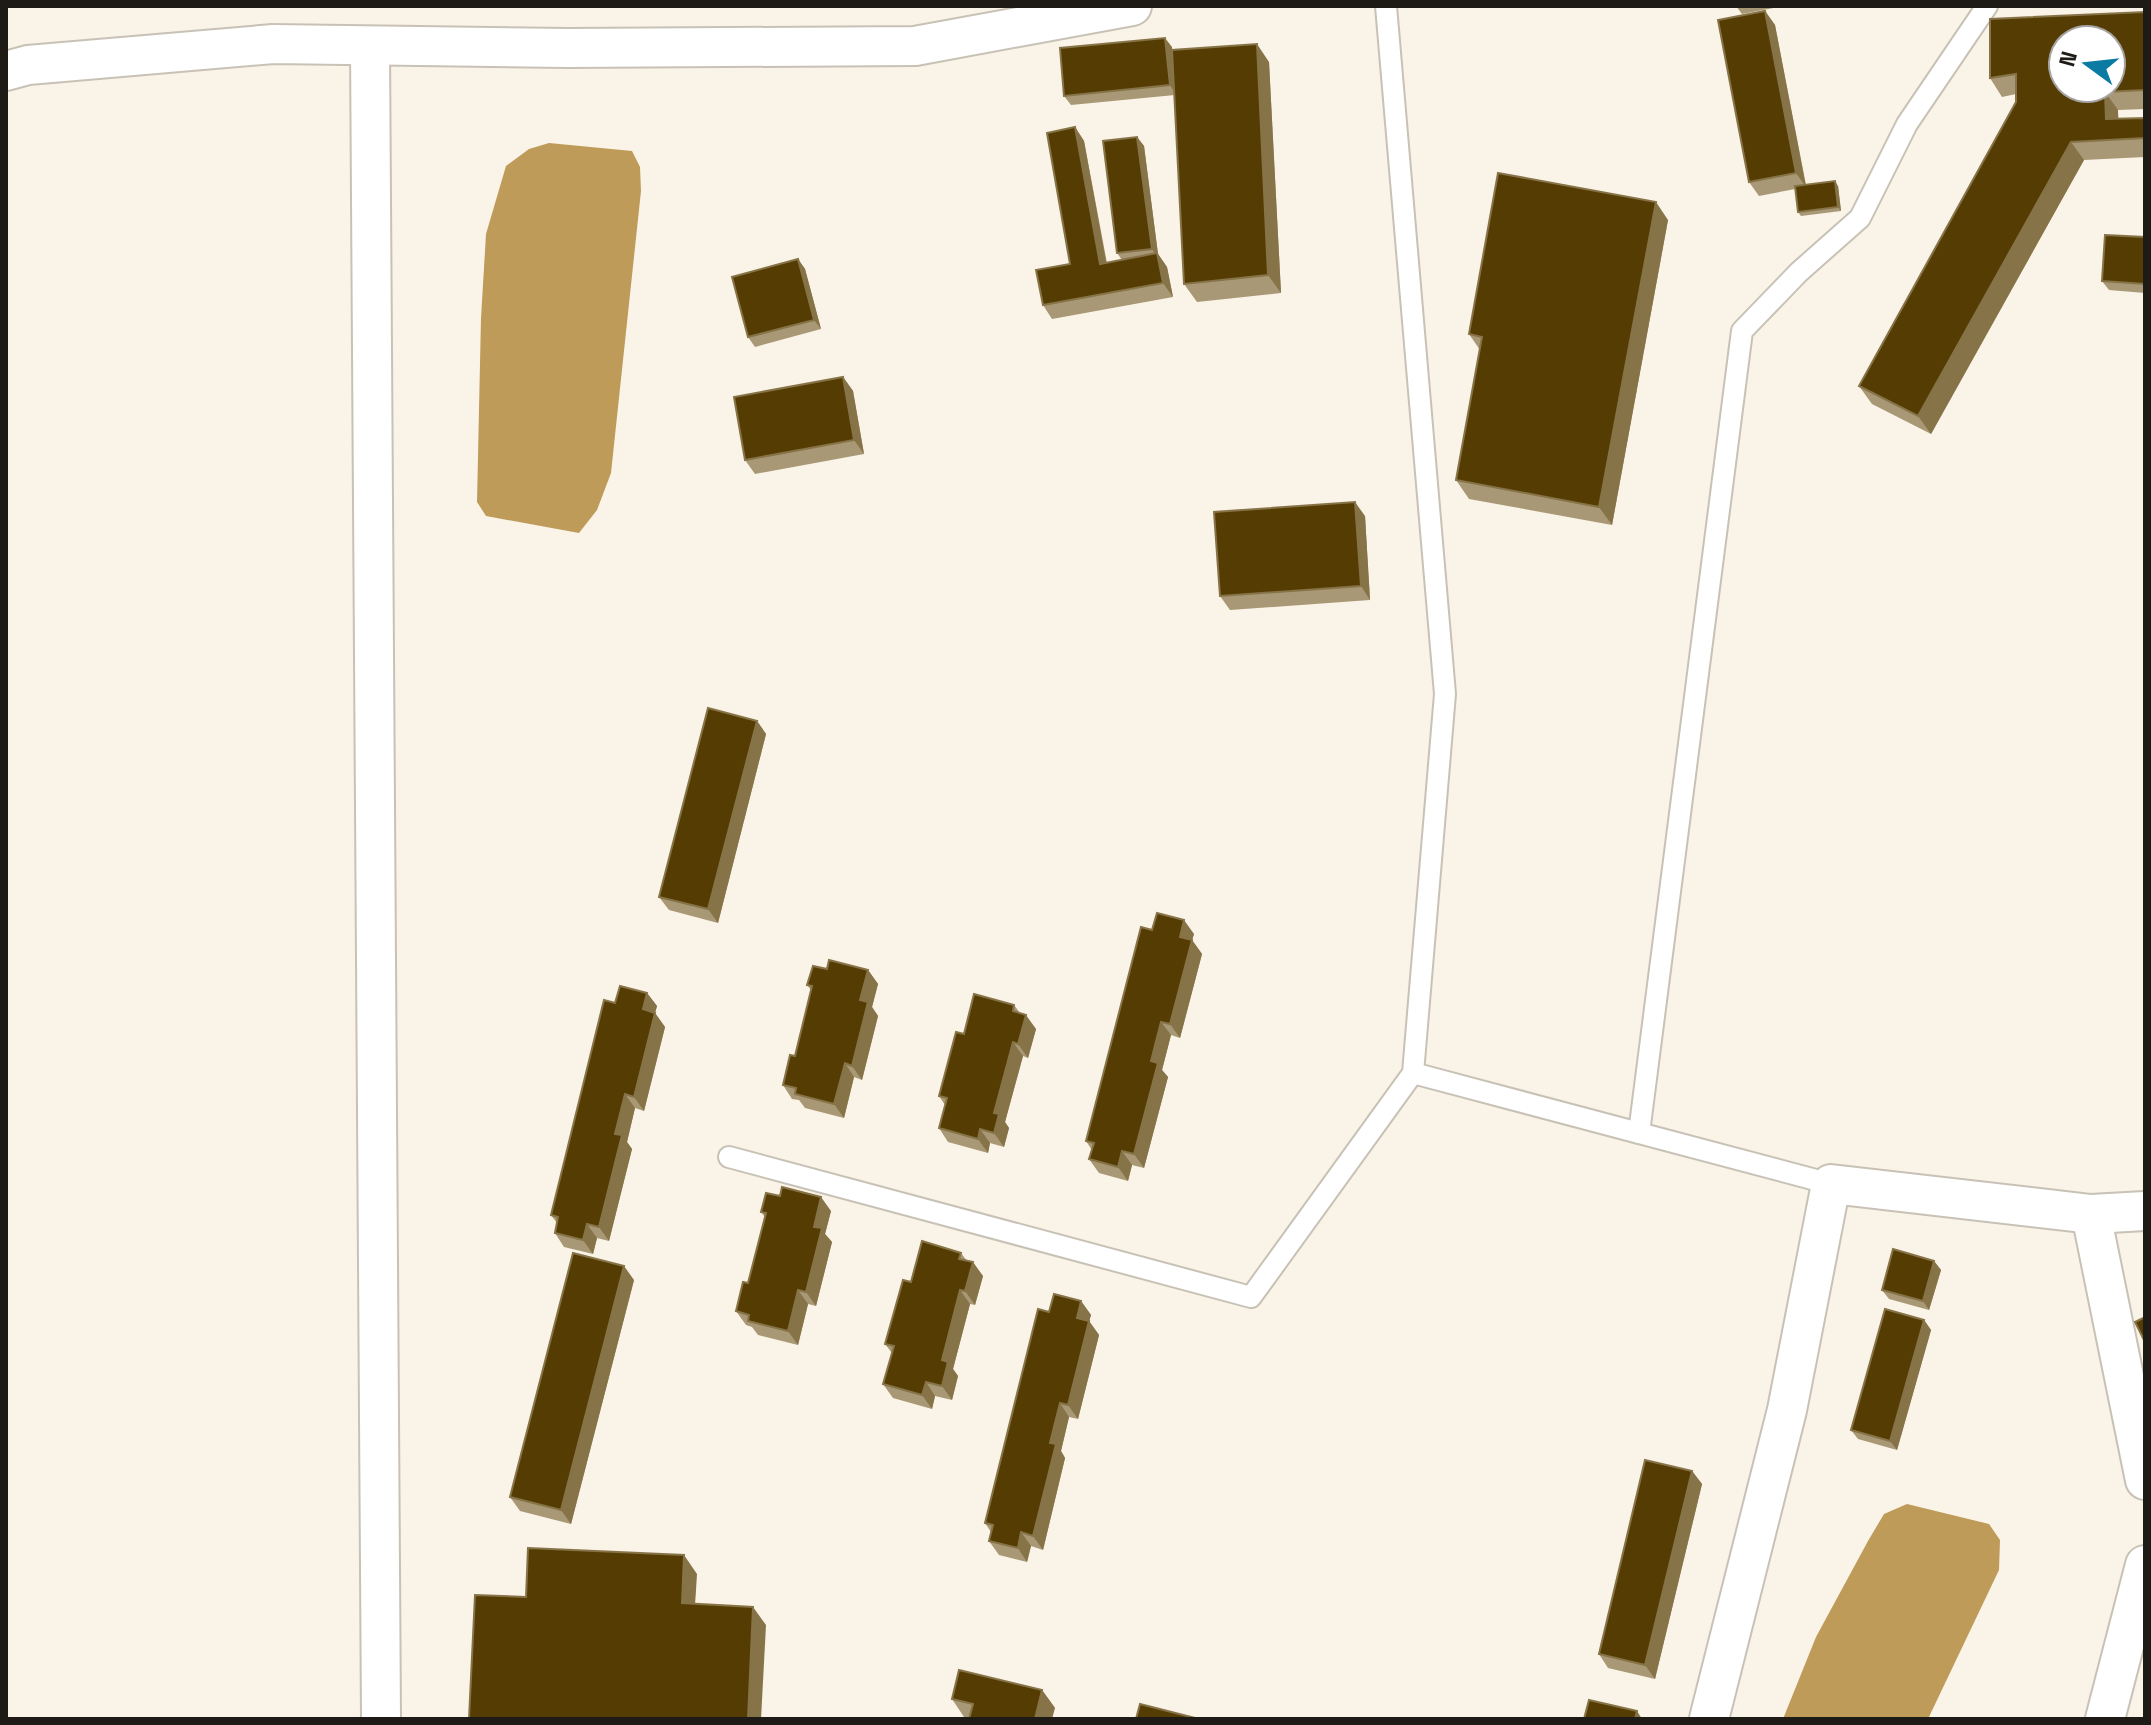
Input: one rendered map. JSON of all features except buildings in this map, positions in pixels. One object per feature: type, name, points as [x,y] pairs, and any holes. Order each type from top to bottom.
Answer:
[{"type":"street","points":[[6,71],[28,65],[273,44],[915,46],[1132,6]]},
{"type":"street","points":[[370,46],[381,1719]]},
{"type":"street","points":[[1709,1719],[1787,1410],[1831,1184],[2091,1214],[2145,1211]]},
{"type":"street","points":[[2091,1214],[2145,1480]]},
{"type":"street","points":[[2105,1719],[2145,1565]]},
{"type":"lane","points":[[729,1157],[1251,1297],[1413,1073],[1445,694],[1386,6]]},
{"type":"lane","points":[[1639,1133],[1742,331],[1799,272],[1860,218],[1907,124],[1987,6]]},
{"type":"lane","points":[[1413,1073],[1831,1184]]},
{"type":"shaded area","points":[[549,143],[632,151],[640,167],[641,191],[611,473],[597,510],[579,533],[486,516],[477,502],[486,234],[506,166],[529,149]]},
{"type":"shaded area","points":[[1907,1504],[1989,1524],[2000,1540],[1999,1570],[1928,1719],[1783,1719],[1816,1637],[1868,1541],[1884,1514]]}]
